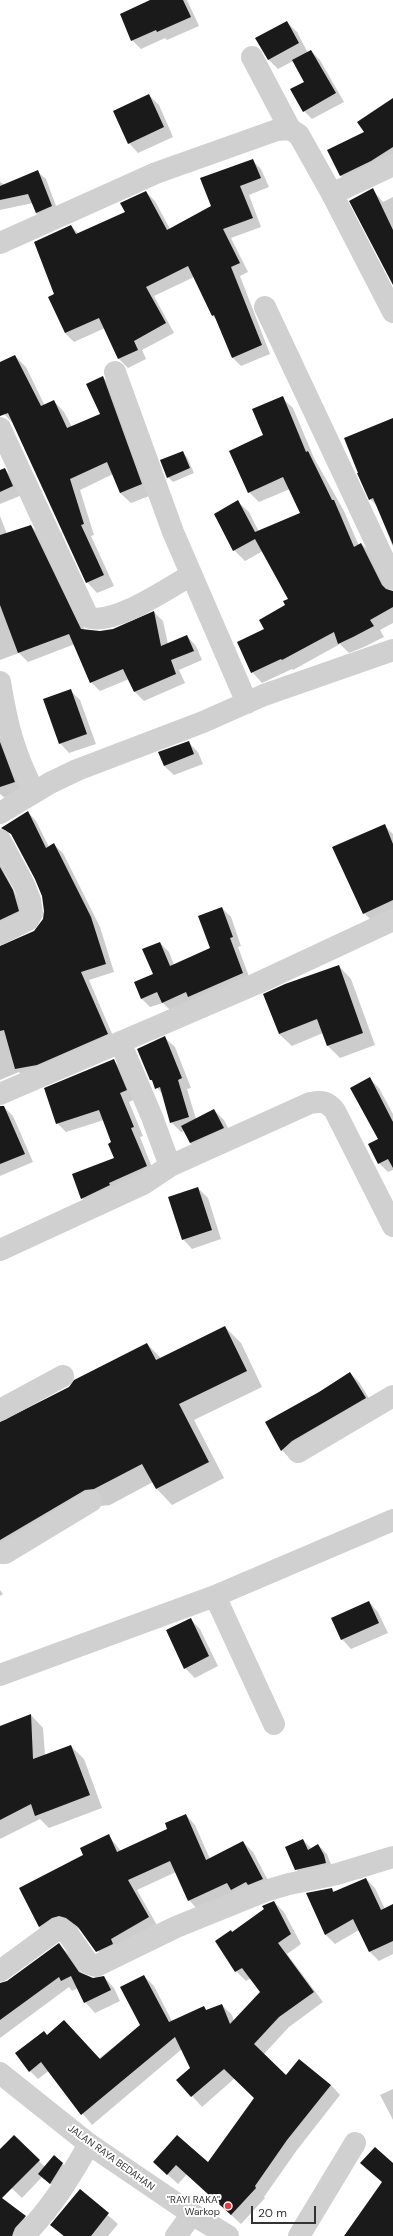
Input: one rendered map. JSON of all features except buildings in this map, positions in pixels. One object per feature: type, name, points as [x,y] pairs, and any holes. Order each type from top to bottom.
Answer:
[{"type":"street","points":[[252,58],[290,129],[299,135],[332,194],[393,312]]},
{"type":"street","points":[[0,243],[156,173],[277,130],[290,129]]},
{"type":"street","points":[[332,194],[393,166]]},
{"type":"street","points":[[265,307],[393,579]]},
{"type":"street","points":[[115,372],[173,532],[246,703]]},
{"type":"street","points":[[0,428],[88,617],[101,619],[128,610],[191,575]]},
{"type":"street","points":[[0,813],[34,792],[77,770],[246,703],[393,650]]},
{"type":"street","points":[[0,682],[8,730],[22,769],[34,792]]},
{"type":"street","points":[[0,840],[24,884],[32,907],[28,920],[0,934]]},
{"type":"street","points":[[0,1094],[258,983],[393,920]]},
{"type":"street","points":[[120,1042],[152,1117],[170,1166]]},
{"type":"street","points":[[0,1250],[137,1187],[170,1166],[310,1103],[321,1101],[329,1104],[335,1110],[393,1226]]},
{"type":"street","points":[[0,1410],[63,1376]]},
{"type":"street","points":[[298,1452],[393,1396]]},
{"type":"street","points":[[0,1553],[5,1552],[91,1501]]},
{"type":"street","points":[[0,1675],[215,1596],[393,1520]]},
{"type":"street","points":[[215,1596],[274,1724]]},
{"type":"street","points":[[0,1971],[59,1928],[68,1934],[89,1964],[96,1966],[176,1927],[265,1891],[289,1884],[337,1874],[393,1857]]},
{"type":"street","name":"JALAN RAYA BEDAHAN","points":[[0,2073],[89,2144],[192,2214],[228,2236]]},
{"type":"street","points":[[300,2236],[355,2143]]},
{"type":"street","points":[[24,2236],[41,2219],[64,2189],[89,2144]]},
{"type":"street","points":[[176,2236],[192,2214]]},
{"type":"place","name":"\"RAYI RAKA\" Warkop","points":[[228,2206]]}]
